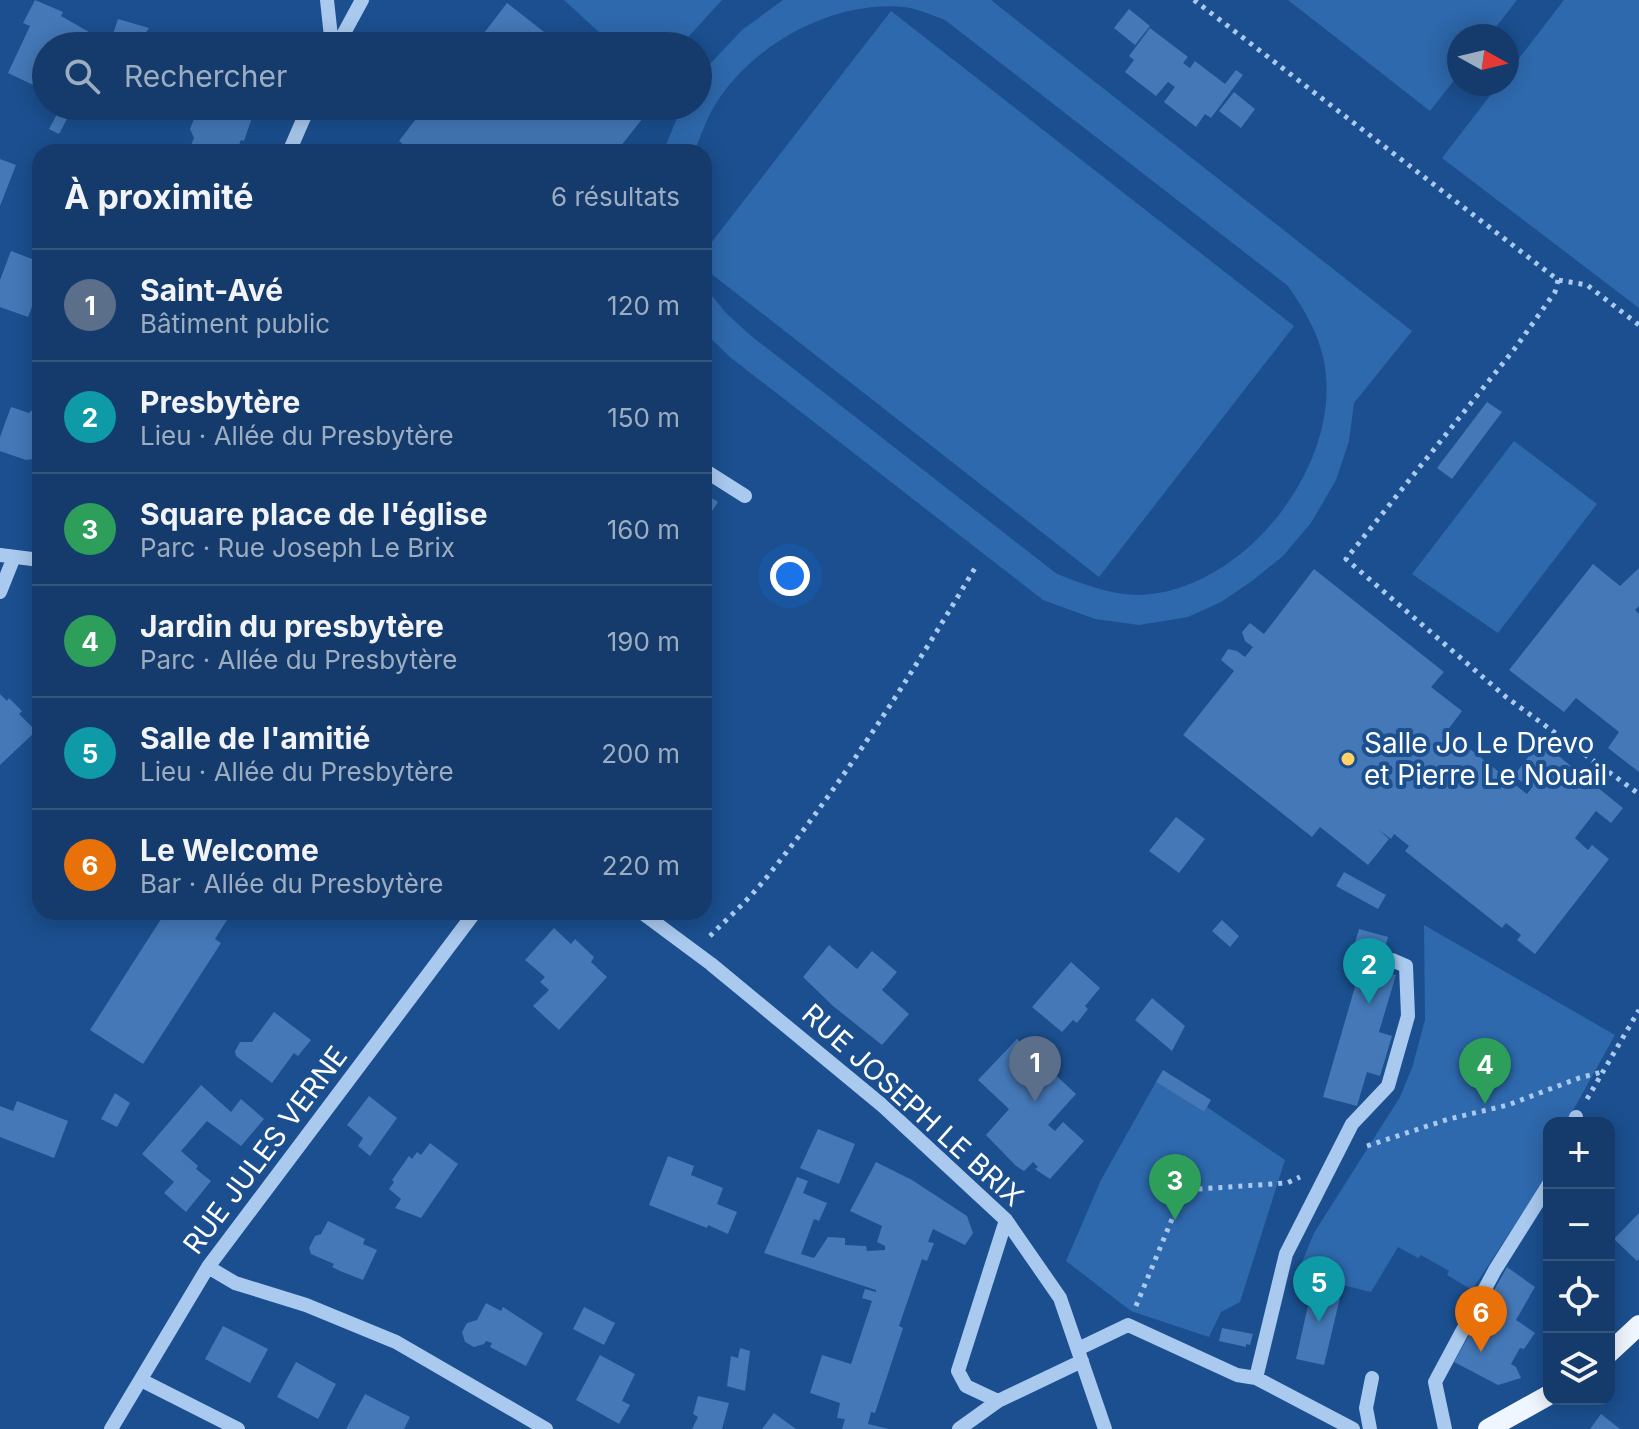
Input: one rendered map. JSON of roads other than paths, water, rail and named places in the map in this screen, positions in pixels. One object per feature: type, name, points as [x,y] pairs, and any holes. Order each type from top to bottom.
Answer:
[{"type":"main road","points":[[1615,1347],[1639,1325]]},
{"type":"main road","points":[[1488,1429],[1511,1424],[1543,1400]]},
{"type":"street","points":[[327,0],[332,32]]},
{"type":"street","points":[[343,32],[362,0]]},
{"type":"street","points":[[292,144],[303,120]]},
{"type":"street","points":[[712,475],[745,496]]},
{"type":"street","points":[[0,592],[7,556],[32,559]]},
{"type":"street","name":"RUE JULES VERNE","points":[[111,1429],[208,1267],[469,920]]},
{"type":"street","name":"RUE JOSEPH LE BRIX","points":[[652,920],[883,1106],[1006,1220],[1060,1298],[1105,1429]]},
{"type":"street","points":[[1256,1378],[1286,1254],[1352,1124],[1388,1086],[1408,1016],[1406,966],[1392,960]]},
{"type":"street","points":[[1445,1429],[1435,1382],[1495,1270],[1546,1189]]},
{"type":"street","points":[[998,1401],[966,1386],[958,1371],[1006,1220]]},
{"type":"street","points":[[208,1267],[235,1283],[306,1305],[396,1342],[546,1429]]},
{"type":"street","points":[[959,1429],[998,1401],[1128,1325],[1237,1375],[1256,1378],[1353,1429]]},
{"type":"street","points":[[1370,1429],[1366,1408],[1372,1378]]},
{"type":"street","points":[[141,1380],[238,1429]]},
{"type":"place","name":"Salle Jo Le Drevo et Pierre Le Nouail","points":[[1348,759]]},
{"type":"place","name":"Presbytère","points":[[1369,1004]]},
{"type":"place","name":"Saint-Avé","points":[[1035,1102]]},
{"type":"place","name":"Jardin du presbytère","points":[[1485,1104]]},
{"type":"place","name":"Square place de l'église","points":[[1175,1220]]},
{"type":"place","name":"Salle de l'amitié","points":[[1319,1322]]},
{"type":"place","name":"Le Welcome","points":[[1481,1352]]}]
